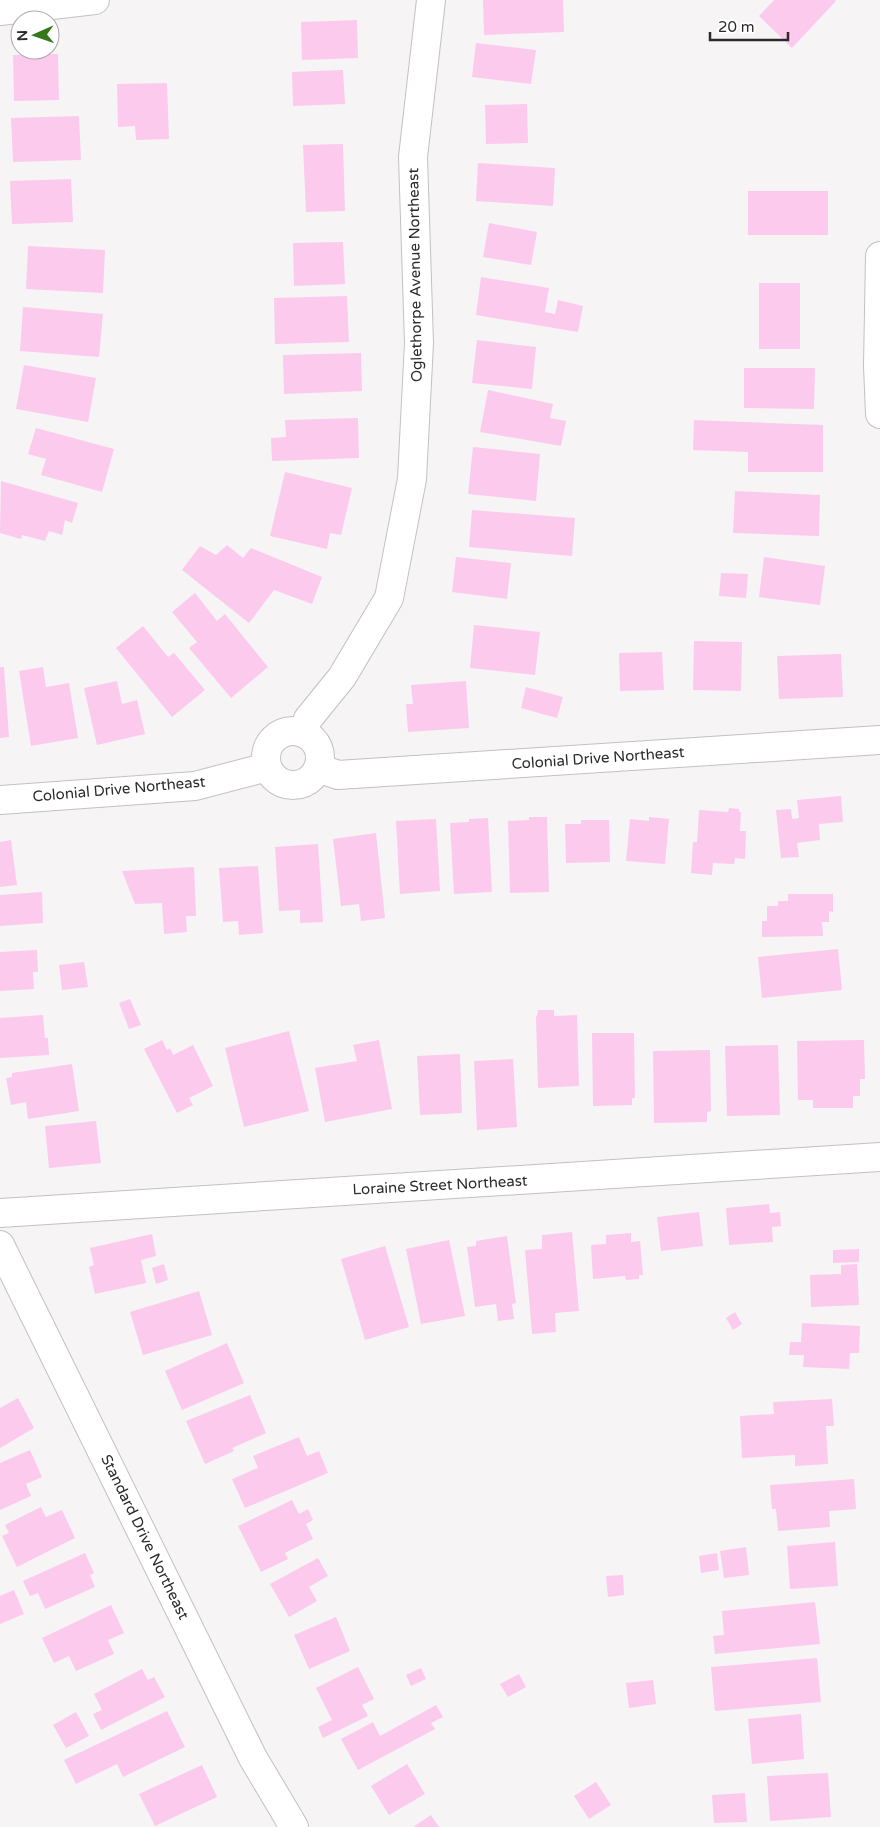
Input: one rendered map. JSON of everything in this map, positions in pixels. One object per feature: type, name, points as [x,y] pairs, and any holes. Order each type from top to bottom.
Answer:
[{"type":"street","points":[[0,11],[95,0]]},
{"type":"street","name":"Oglethorpe Avenue Northeast","points":[[303,733],[308,719],[342,677],[389,598],[412,479],[419,343],[413,157],[431,0]]},
{"type":"street","points":[[880,256],[878,366],[880,414]]},
{"type":"street","points":[[283,732],[303,733],[314,741],[318,749],[320,758],[318,768],[306,782],[298,785],[288,785],[272,776],[266,767],[266,751],[270,743],[283,732]]},
{"type":"street","name":"Colonial Drive Northeast","points":[[318,768],[338,775],[880,740]]},
{"type":"street","name":"Colonial Drive Northeast","points":[[0,800],[195,786],[266,767]]},
{"type":"street","name":"Loraine Street Northeast","points":[[0,1213],[880,1157]]},
{"type":"street","name":"Standard Drive Northeast","points":[[0,1245],[253,1758],[294,1827]]},
{"type":"building","points":[[483,0],[563,0],[564,32],[484,35]]},
{"type":"building","points":[[774,0],[836,1],[792,48],[759,16]]},
{"type":"building","points":[[357,20],[358,58],[302,60],[301,22]]},
{"type":"building","points":[[476,43],[536,50],[531,84],[472,77]]},
{"type":"building","points":[[13,60],[58,60],[59,100],[14,101]]},
{"type":"building","points":[[343,70],[345,104],[293,106],[292,72]]},
{"type":"building","points":[[167,83],[169,139],[136,140],[135,126],[118,127],[117,84]]},
{"type":"building","points":[[527,104],[528,143],[486,144],[485,105]]},
{"type":"building","points":[[79,116],[81,160],[13,162],[11,118]]},
{"type":"building","points":[[343,144],[345,211],[306,212],[303,145]]},
{"type":"building","points":[[478,163],[555,168],[553,206],[476,201]]},
{"type":"building","points":[[71,179],[73,222],[12,224],[10,181]]},
{"type":"building","points":[[748,191],[828,191],[828,235],[748,235]]},
{"type":"building","points":[[489,223],[537,232],[531,265],[483,257]]},
{"type":"building","points":[[343,242],[345,284],[294,286],[293,243]]},
{"type":"building","points":[[28,246],[105,250],[103,293],[26,289]]},
{"type":"building","points":[[481,277],[549,288],[545,312],[555,314],[558,300],[583,306],[578,332],[476,315]]},
{"type":"building","points":[[759,283],[800,283],[800,349],[759,349]]},
{"type":"building","points":[[347,296],[349,342],[275,344],[274,298]]},
{"type":"building","points":[[23,307],[103,314],[99,357],[20,351]]},
{"type":"building","points":[[477,340],[536,347],[532,389],[472,383]]},
{"type":"building","points":[[361,353],[362,391],[284,394],[283,355]]},
{"type":"building","points":[[24,365],[96,378],[88,422],[16,409]]},
{"type":"building","points":[[744,368],[815,368],[814,409],[744,408]]},
{"type":"building","points":[[488,390],[553,404],[550,418],[566,421],[561,446],[480,432]]},
{"type":"building","points":[[358,418],[359,458],[272,461],[271,438],[286,437],[285,420]]},
{"type":"building","points":[[694,420],[823,425],[823,472],[748,472],[748,452],[693,450]]},
{"type":"building","points":[[36,428],[114,449],[102,492],[41,475],[46,459],[28,454]]},
{"type":"building","points":[[473,447],[540,454],[536,501],[468,494]]},
{"type":"building","points":[[285,472],[352,488],[341,535],[330,533],[327,549],[270,536]]},
{"type":"building","points":[[1,481],[78,503],[72,523],[65,520],[62,535],[49,531],[45,541],[22,535],[21,539],[0,533]]},
{"type":"building","points":[[735,491],[820,495],[819,536],[733,533]]},
{"type":"building","points":[[472,510],[575,518],[572,556],[469,547]]},
{"type":"building","points":[[227,545],[243,558],[251,548],[322,577],[312,604],[274,590],[249,623],[182,570],[200,546],[216,555]]},
{"type":"building","points":[[456,557],[511,563],[507,599],[452,592]]},
{"type":"building","points":[[764,557],[825,566],[820,605],[759,597]]},
{"type":"building","points":[[721,573],[748,574],[746,598],[719,596]]},
{"type":"building","points":[[195,593],[217,621],[225,614],[268,667],[231,698],[189,648],[197,642],[172,612]]},
{"type":"building","points":[[474,625],[540,632],[535,675],[470,668]]},
{"type":"building","points":[[143,626],[168,657],[174,653],[205,690],[172,717],[116,648]]},
{"type":"building","points":[[694,641],[742,642],[741,691],[693,690]]},
{"type":"building","points":[[662,652],[664,690],[620,691],[619,653]]},
{"type":"building","points":[[841,654],[843,697],[779,699],[777,656]]},
{"type":"building","points":[[0,667],[4,667],[9,737],[0,738]]},
{"type":"building","points":[[43,667],[46,687],[69,683],[78,738],[31,746],[19,671]]},
{"type":"building","points":[[117,681],[122,704],[137,700],[145,734],[97,745],[84,688]]},
{"type":"building","points":[[466,681],[469,728],[408,732],[406,704],[413,704],[411,685]]},
{"type":"building","points":[[526,687],[563,697],[557,718],[521,708]]},
{"type":"building","points":[[841,796],[843,822],[819,824],[820,840],[797,843],[799,857],[781,858],[776,810],[791,809],[792,819],[799,818],[797,800]]},
{"type":"building","points":[[729,808],[739,809],[739,812],[741,812],[740,831],[746,831],[745,859],[735,858],[734,864],[713,863],[712,875],[691,873],[693,842],[697,842],[699,810],[728,812]]},
{"type":"building","points":[[529,817],[547,817],[549,892],[510,893],[508,821],[529,820]]},
{"type":"building","points":[[649,817],[669,819],[665,864],[626,861],[630,819],[649,821]]},
{"type":"building","points":[[488,818],[492,892],[454,894],[450,823]]},
{"type":"building","points":[[436,819],[440,891],[400,894],[396,821]]},
{"type":"building","points":[[581,820],[609,820],[610,862],[566,863],[565,824],[581,824]]},
{"type":"building","points":[[376,833],[385,918],[361,921],[359,904],[341,906],[333,839]]},
{"type":"building","points":[[11,840],[17,885],[0,887],[0,842]]},
{"type":"building","points":[[318,844],[323,922],[300,923],[300,910],[279,911],[275,847]]},
{"type":"building","points":[[258,866],[263,933],[239,935],[238,921],[223,922],[219,868]]},
{"type":"building","points":[[194,867],[196,916],[186,916],[187,932],[164,934],[162,903],[135,904],[122,871]]},
{"type":"building","points":[[42,892],[43,923],[0,926],[0,895]]},
{"type":"building","points":[[788,894],[833,894],[833,912],[829,911],[829,922],[822,922],[823,936],[762,937],[762,921],[767,921],[767,906],[778,906],[778,901],[788,901]]},
{"type":"building","points":[[838,949],[842,990],[762,998],[758,957]]},
{"type":"building","points":[[37,950],[38,972],[33,972],[34,989],[0,991],[0,952]]},
{"type":"building","points":[[84,962],[88,987],[62,990],[59,965]]},
{"type":"building","points":[[130,999],[141,1025],[129,1029],[119,1003]]},
{"type":"building","points":[[538,1010],[554,1010],[554,1016],[577,1015],[579,1086],[538,1088],[536,1016]]},
{"type":"building","points":[[43,1015],[45,1038],[48,1038],[49,1055],[0,1058],[0,1018]]},
{"type":"building","points":[[289,1031],[309,1111],[244,1127],[225,1048]]},
{"type":"building","points":[[592,1033],[634,1033],[635,1098],[632,1098],[632,1105],[593,1106]]},
{"type":"building","points":[[162,1040],[167,1050],[170,1048],[173,1055],[193,1045],[213,1086],[189,1098],[193,1105],[177,1113],[144,1049]]},
{"type":"building","points":[[379,1040],[392,1109],[325,1122],[315,1068],[357,1061],[353,1045]]},
{"type":"building","points":[[864,1040],[865,1079],[860,1079],[860,1096],[853,1096],[853,1108],[813,1108],[813,1100],[798,1100],[797,1041]]},
{"type":"building","points":[[778,1045],[780,1115],[727,1116],[725,1046]]},
{"type":"building","points":[[710,1050],[711,1111],[707,1112],[707,1122],[654,1123],[653,1051]]},
{"type":"building","points":[[460,1054],[462,1113],[420,1115],[417,1056]]},
{"type":"building","points":[[513,1059],[517,1127],[477,1130],[474,1061]]},
{"type":"building","points":[[72,1064],[79,1111],[28,1119],[26,1102],[11,1105],[6,1078],[12,1077],[12,1073]]},
{"type":"building","points":[[96,1121],[101,1163],[49,1168],[45,1126]]},
{"type":"building","points":[[769,1204],[770,1213],[780,1212],[781,1226],[772,1227],[773,1242],[729,1245],[726,1208]]},
{"type":"building","points":[[699,1212],[703,1246],[661,1251],[657,1217]]},
{"type":"building","points":[[572,1232],[579,1311],[555,1313],[556,1332],[532,1334],[525,1250],[542,1249],[542,1235]]},
{"type":"building","points":[[631,1233],[631,1242],[640,1241],[643,1275],[639,1275],[639,1279],[626,1280],[625,1276],[593,1279],[591,1245],[606,1244],[606,1235]]},
{"type":"building","points":[[152,1234],[156,1256],[141,1260],[146,1283],[95,1294],[89,1267],[94,1265],[90,1248]]},
{"type":"building","points":[[507,1236],[516,1303],[512,1304],[514,1319],[498,1321],[496,1304],[475,1307],[467,1247],[476,1246],[476,1241]]},
{"type":"building","points":[[449,1240],[465,1316],[421,1324],[406,1249]]},
{"type":"building","points":[[385,1246],[409,1327],[365,1340],[341,1259]]},
{"type":"building","points":[[859,1249],[859,1262],[833,1263],[833,1250]]},
{"type":"building","points":[[164,1264],[168,1280],[156,1284],[152,1268]]},
{"type":"building","points":[[857,1264],[859,1305],[811,1307],[810,1275],[841,1274],[841,1265]]},
{"type":"building","points":[[199,1291],[212,1335],[143,1355],[130,1312]]},
{"type":"building","points":[[735,1312],[742,1324],[733,1330],[726,1318]]},
{"type":"building","points":[[802,1323],[860,1326],[859,1353],[850,1353],[849,1369],[803,1367],[804,1355],[789,1355],[790,1342],[801,1342]]},
{"type":"building","points":[[227,1343],[244,1383],[182,1410],[165,1371]]},
{"type":"building","points":[[250,1395],[266,1433],[232,1448],[234,1451],[205,1464],[186,1421]]},
{"type":"building","points":[[18,1398],[34,1428],[0,1448],[0,1408]]},
{"type":"building","points":[[832,1399],[834,1426],[826,1426],[828,1464],[795,1466],[795,1455],[742,1458],[740,1416],[774,1414],[773,1402]]},
{"type":"building","points":[[299,1437],[307,1456],[319,1451],[328,1473],[245,1508],[232,1479],[258,1468],[253,1456]]},
{"type":"building","points":[[30,1450],[42,1477],[26,1484],[31,1496],[0,1510],[0,1463]]},
{"type":"building","points":[[854,1479],[856,1509],[829,1511],[830,1527],[778,1531],[776,1509],[772,1509],[770,1485]]},
{"type":"building","points":[[292,1500],[299,1514],[308,1509],[313,1520],[306,1524],[313,1539],[285,1553],[288,1559],[261,1572],[238,1526]]},
{"type":"building","points":[[41,1507],[46,1517],[62,1510],[75,1538],[17,1567],[2,1536],[9,1533],[5,1525]]},
{"type":"building","points":[[835,1542],[838,1586],[790,1589],[787,1546]]},
{"type":"building","points":[[746,1547],[749,1575],[724,1578],[720,1551]]},
{"type":"building","points":[[85,1553],[94,1573],[90,1575],[95,1587],[45,1609],[38,1593],[30,1596],[23,1581]]},
{"type":"building","points":[[717,1553],[719,1570],[701,1573],[699,1556]]},
{"type":"building","points":[[318,1558],[328,1576],[309,1587],[317,1601],[289,1617],[270,1584]]},
{"type":"building","points":[[623,1575],[624,1595],[608,1597],[606,1576]]},
{"type":"building","points":[[14,1590],[24,1614],[0,1624],[0,1596]]},
{"type":"building","points":[[815,1602],[820,1644],[715,1654],[713,1636],[724,1635],[722,1611]]},
{"type":"building","points":[[111,1605],[124,1633],[108,1640],[114,1654],[76,1671],[69,1656],[54,1663],[42,1638]]},
{"type":"building","points":[[336,1617],[350,1651],[309,1669],[294,1635]]},
{"type":"building","points":[[817,1658],[821,1702],[715,1711],[711,1667]]},
{"type":"building","points":[[358,1667],[374,1699],[362,1705],[368,1716],[323,1738],[318,1727],[332,1720],[316,1688]]},
{"type":"building","points":[[421,1668],[426,1679],[411,1686],[406,1675]]},
{"type":"building","points":[[142,1669],[148,1680],[154,1677],[165,1697],[101,1730],[93,1714],[102,1710],[94,1694]]},
{"type":"building","points":[[519,1674],[526,1687],[508,1697],[500,1684]]},
{"type":"building","points":[[653,1680],[656,1704],[629,1708],[626,1683]]},
{"type":"building","points":[[436,1705],[443,1717],[431,1723],[435,1729],[358,1770],[341,1739],[373,1722],[380,1736]]},
{"type":"building","points":[[167,1711],[185,1747],[123,1777],[117,1764],[76,1784],[64,1760]]},
{"type":"building","points":[[76,1712],[89,1736],[66,1748],[53,1725]]},
{"type":"building","points":[[801,1714],[804,1759],[752,1764],[748,1719]]},
{"type":"building","points":[[407,1764],[425,1794],[389,1815],[371,1786]]},
{"type":"building","points":[[202,1765],[217,1797],[155,1826],[139,1794]]},
{"type":"building","points":[[828,1773],[831,1817],[770,1821],[767,1776]]},
{"type":"building","points":[[596,1782],[611,1805],[589,1819],[574,1796]]},
{"type":"building","points":[[745,1793],[747,1822],[714,1823],[712,1795]]},
{"type":"building","points":[[431,1815],[439,1827],[413,1827]]}]
